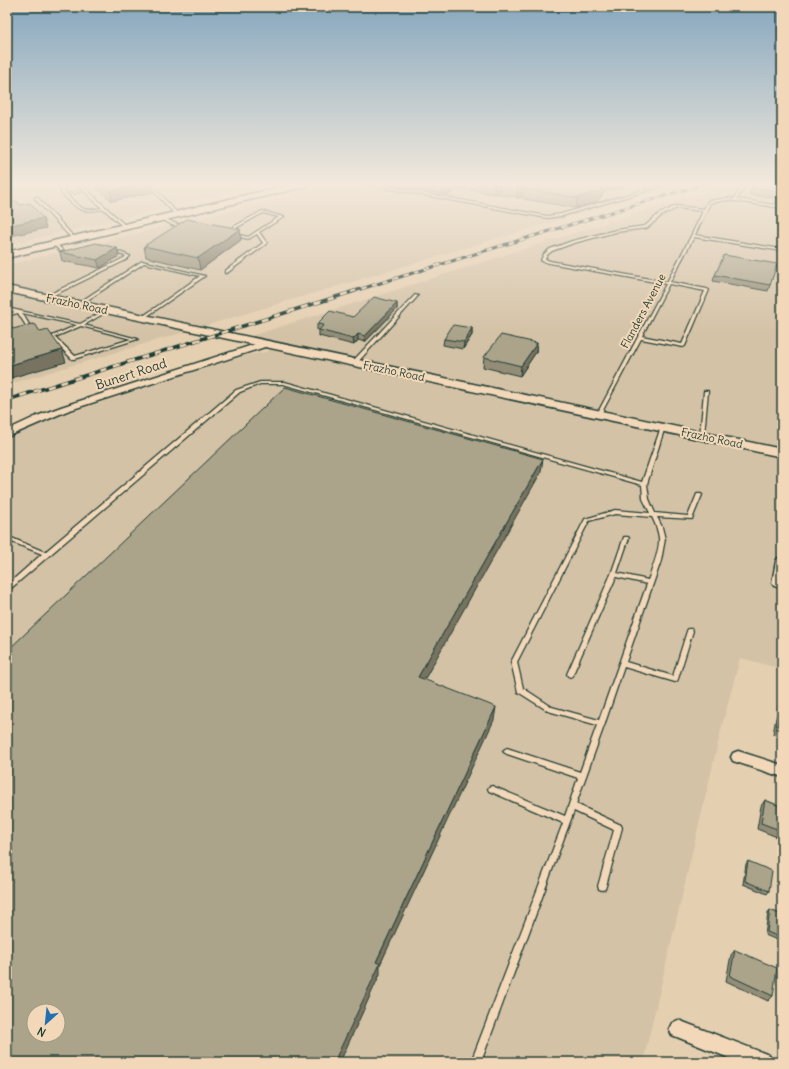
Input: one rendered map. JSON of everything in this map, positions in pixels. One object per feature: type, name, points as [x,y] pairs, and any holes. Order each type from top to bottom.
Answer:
[{"type":"main road","points":[[7,256],[96,234]]},
{"type":"street","name":"Frazho Road","points":[[7,289],[782,452]]},
{"type":"street","name":"Bunert Road","points":[[7,434],[40,418],[64,409],[265,344]]},
{"type":"street","points":[[780,583],[782,561]]},
{"type":"street","points":[[738,758],[782,771]]},
{"type":"street","points":[[678,1029],[762,1062]]},
{"type":"lane","points":[[69,234],[74,239]]},
{"type":"lane","points":[[233,234],[248,238],[254,234]]},
{"type":"lane","points":[[226,272],[265,244],[258,234]]},
{"type":"lane","points":[[606,234],[551,250],[543,260],[707,290],[683,346],[639,337]]},
{"type":"lane","points":[[693,236],[782,250]]},
{"type":"lane","name":"Flanders Avenue","points":[[599,414],[693,236]]},
{"type":"lane","points":[[55,244],[62,252],[72,253]]},
{"type":"lane","points":[[47,297],[125,259],[128,256],[106,250]]},
{"type":"lane","points":[[79,304],[143,262],[203,276],[143,318]]},
{"type":"lane","points":[[354,363],[416,296]]},
{"type":"lane","points":[[7,309],[136,339],[74,358],[52,337],[45,335]]},
{"type":"lane","points":[[52,337],[81,325],[107,310]]},
{"type":"lane","points":[[7,315],[19,312]]},
{"type":"lane","points":[[19,312],[31,332],[38,334]]},
{"type":"lane","points":[[7,588],[238,391],[260,383],[283,383],[644,484]]},
{"type":"lane","points":[[702,436],[706,392]]},
{"type":"lane","points":[[476,1062],[567,821],[658,561],[662,540],[659,527],[646,499],[644,484],[663,427]]},
{"type":"lane","points":[[602,724],[550,709],[520,690],[514,662],[587,520],[615,512],[690,518],[699,495]]},
{"type":"lane","points":[[7,538],[46,554]]},
{"type":"lane","points":[[570,674],[614,574],[626,538]]},
{"type":"lane","points":[[614,574],[650,583]]},
{"type":"lane","points":[[622,664],[676,679],[690,631]]},
{"type":"lane","points":[[507,751],[582,776]]},
{"type":"lane","points":[[492,789],[567,821]]},
{"type":"lane","points":[[572,806],[618,828],[602,886]]},
{"type":"shaded area","points":[[7,234],[54,234],[7,245]]},
{"type":"shaded area","points":[[135,234],[512,234],[7,385],[7,265]]},
{"type":"shaded area","points":[[572,234],[782,234],[782,669],[740,658],[722,726],[643,1062],[7,1062],[7,439],[36,425],[62,415],[246,355],[267,352],[278,342],[251,336]]},
{"type":"building","points":[[163,234],[233,234],[198,258],[144,246]]},
{"type":"building","points":[[96,243],[117,248],[97,260],[60,252]]},
{"type":"building","points":[[724,255],[777,264],[770,285],[715,275]]},
{"type":"building","points":[[374,297],[397,303],[365,336],[358,334],[353,339],[319,330],[324,325],[317,324],[330,311],[353,317]]},
{"type":"building","points":[[7,321],[13,329],[32,324],[36,325],[40,332],[48,330],[62,350],[7,366]]},
{"type":"building","points":[[453,325],[472,328],[464,342],[444,339]]},
{"type":"building","points":[[501,335],[537,343],[521,366],[484,357]]},
{"type":"building","points":[[285,387],[543,459],[418,677],[496,707],[376,962],[380,964],[334,1062],[7,1062],[7,651]]},
{"type":"building","points":[[782,696],[782,729],[777,727]]},
{"type":"building","points":[[765,800],[782,807],[782,831],[761,823]]},
{"type":"building","points":[[748,861],[772,871],[769,891],[745,881]]},
{"type":"building","points":[[770,910],[782,915],[782,938],[767,932]]},
{"type":"building","points":[[735,950],[777,968],[773,996],[730,976]]},
{"type":"railway","points":[[351,292],[540,234]]},
{"type":"railway","points":[[7,400],[355,291]]}]
